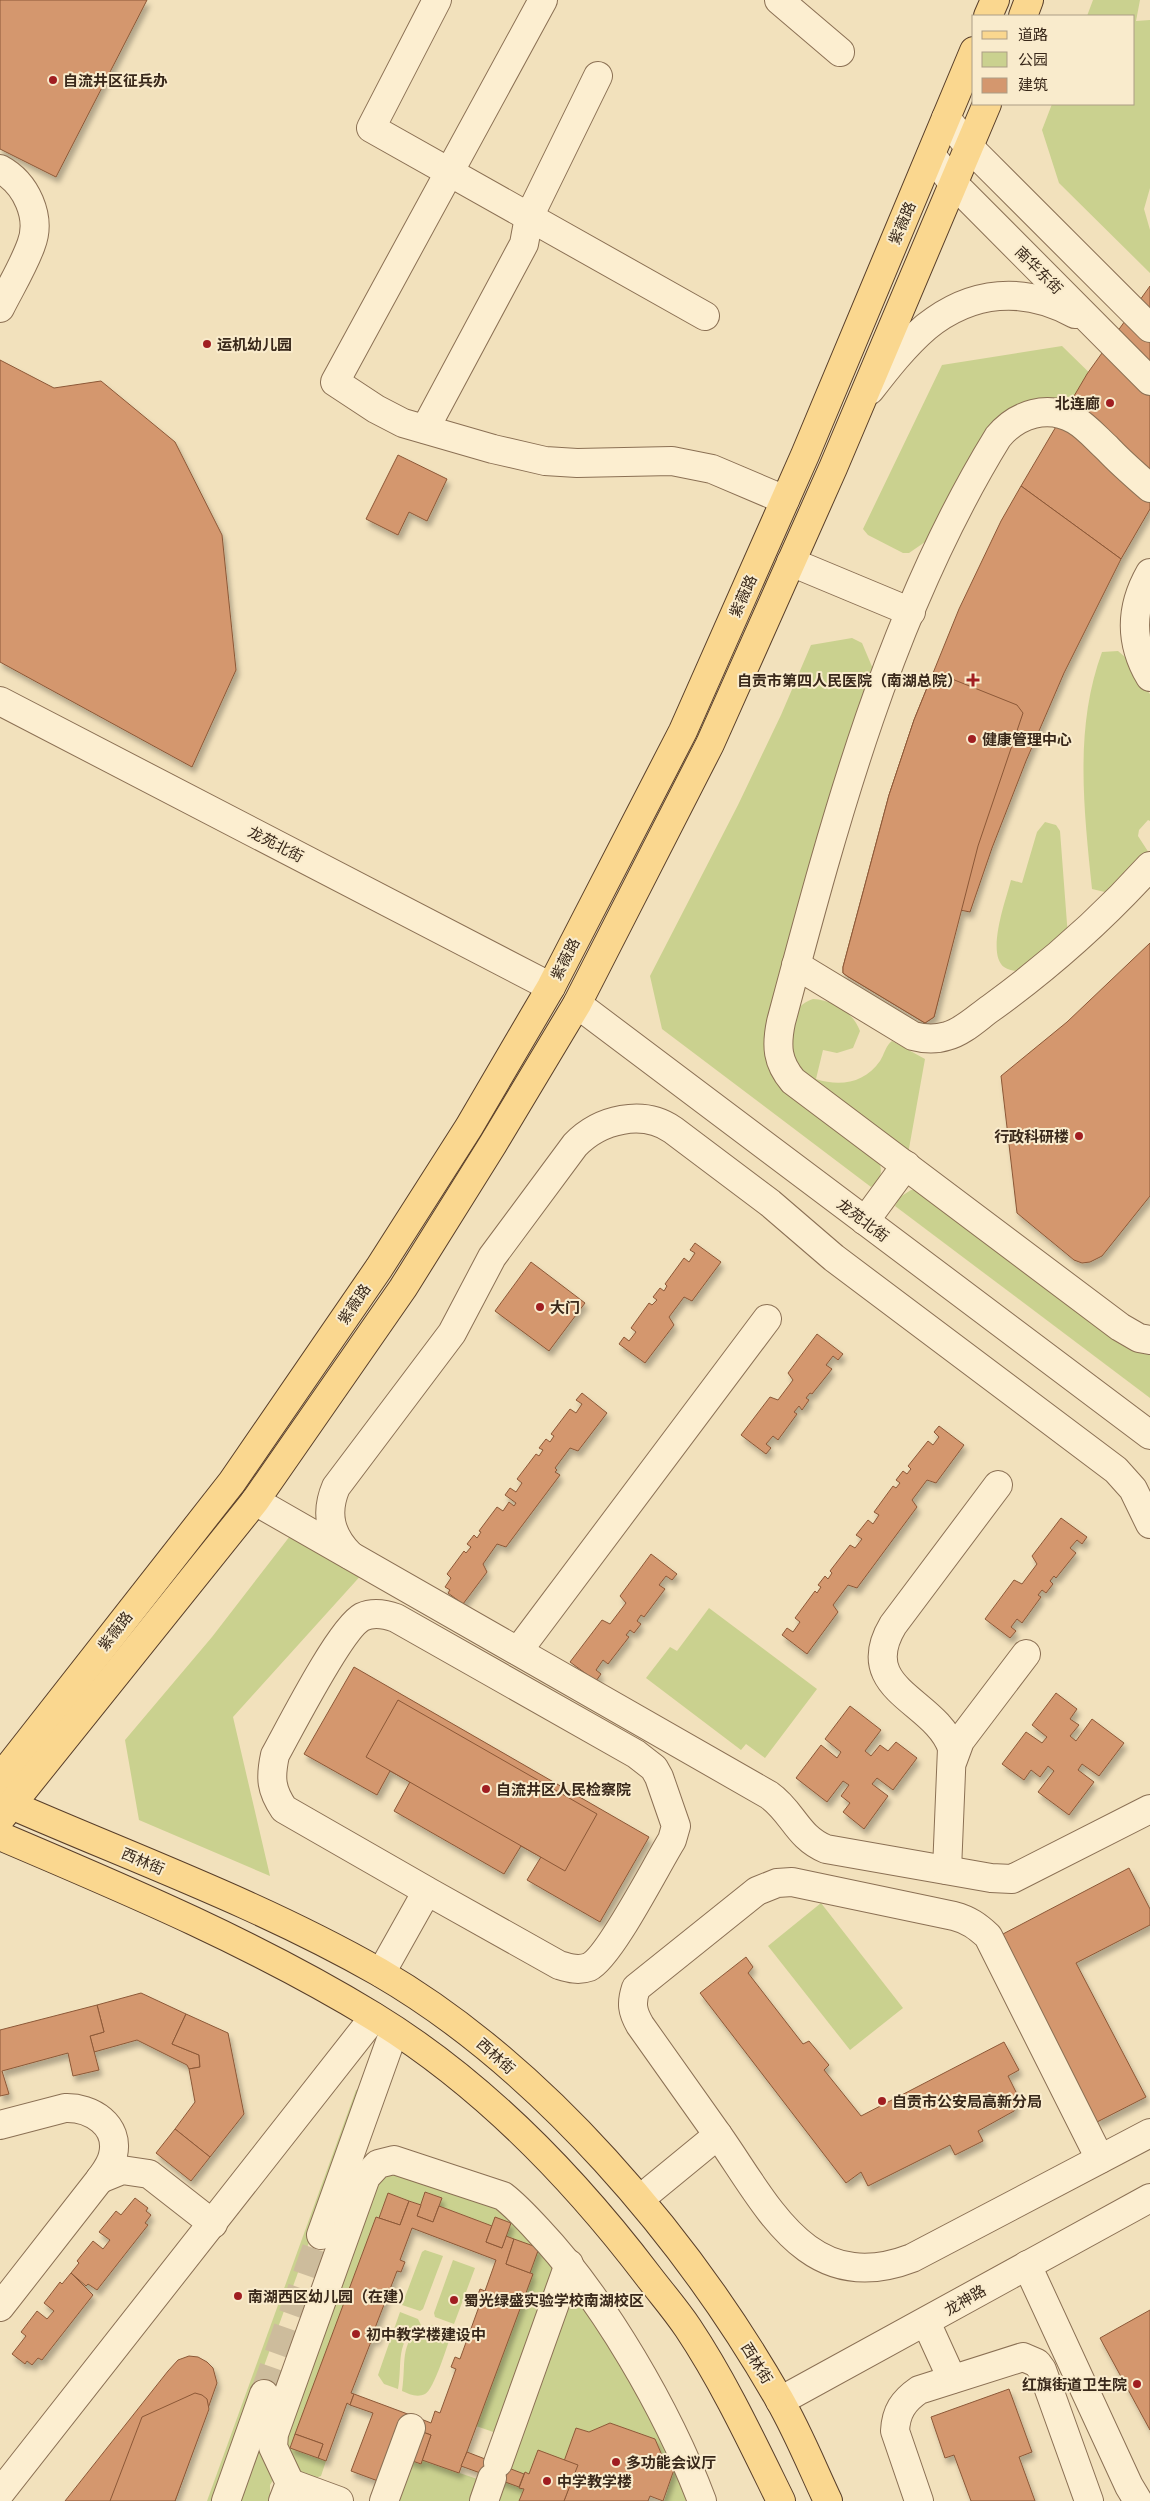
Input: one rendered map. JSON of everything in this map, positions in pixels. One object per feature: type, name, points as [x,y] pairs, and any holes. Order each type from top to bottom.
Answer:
[{"type":"main road","points":[[988,15],[995,0]]},
{"type":"main road","points":[[1023,15],[1029,0]]},
{"type":"main road","name":"紫薇路","points":[[0,1778],[232,1482],[379,1268],[469,1127],[551,987],[683,731],[785,500],[972,57]]},
{"type":"main road","name":"紫薇路","points":[[4,1808],[255,1501],[403,1288],[493,1144],[577,1004],[710,744],[861,401],[987,105]]},
{"type":"main road","name":"西林街","points":[[4,1808],[282,1921],[381,1973],[474,2036],[558,2113],[640,2199],[719,2304],[780,2401],[828,2501]]},
{"type":"main road","points":[[0,1836],[268,1956],[384,2024],[452,2072],[522,2134],[609,2225],[688,2328],[742,2419],[781,2501]]},
{"type":"street","points":[[437,0],[371,128],[705,316]]},
{"type":"street","points":[[543,0],[335,382],[376,409],[403,422],[545,461],[577,464],[672,462],[712,469],[785,500]]},
{"type":"street","points":[[779,0],[840,52]]},
{"type":"street","points":[[425,429],[524,244],[529,217],[598,76]]},
{"type":"street","points":[[946,118],[969,147],[1150,328]]},
{"type":"street","name":"南华东街","points":[[931,156],[953,184],[1150,381]]},
{"type":"street","points":[[0,169],[13,176],[28,197],[34,218],[32,244],[0,308]]},
{"type":"street","points":[[861,401],[896,358],[926,327],[958,308],[984,297],[1011,295],[1033,297],[1058,305],[1091,323]]},
{"type":"street","points":[[1150,488],[1076,420],[1065,415],[1042,412],[1015,421],[1006,428],[991,449],[949,529],[911,612],[848,781],[796,965],[778,1037],[777,1051],[785,1071],[794,1080],[1120,1327],[1139,1338],[1150,1340]]},
{"type":"street","points":[[791,562],[911,612]]},
{"type":"street","points":[[1150,573],[1138,599],[1134,631],[1142,663],[1150,678]]},
{"type":"street","name":"龙苑北街","points":[[0,701],[551,987]]},
{"type":"street","points":[[796,965],[913,1036],[924,1039],[948,1036],[959,1031],[1000,1001],[1074,942],[1150,866]]},
{"type":"street","name":"龙苑北街","points":[[577,1004],[1150,1435]]},
{"type":"street","points":[[350,1555],[338,1541],[330,1523],[329,1508],[336,1487],[452,1333],[492,1257],[575,1145],[592,1130],[640,1118],[657,1121],[673,1130],[770,1203],[834,1258],[1116,1470],[1132,1489],[1150,1524]]},
{"type":"street","points":[[865,1221],[906,1166]]},
{"type":"street","points":[[518,1651],[767,1319]]},
{"type":"street","points":[[947,1870],[953,1760],[948,1735],[927,1713],[897,1691],[891,1683],[884,1662],[887,1637],[893,1625],[998,1485]]},
{"type":"street","points":[[255,1501],[769,1794],[780,1802],[799,1831],[816,1844],[834,1850],[991,1878],[1012,1879],[1150,1809]]},
{"type":"street","points":[[386,1614],[396,1618],[636,1754],[654,1768],[675,1820],[675,1833],[607,1950],[589,1966],[576,1970],[559,1965],[427,1892],[284,1809],[274,1794],[272,1772],[275,1755],[344,1636],[364,1616],[386,1614]]},
{"type":"street","points":[[953,1760],[960,1741],[1026,1654]]},
{"type":"street","points":[[927,1713],[944,1718],[960,1718],[979,1711],[990,1702]]},
{"type":"street","points":[[1100,2159],[988,1936],[977,1925],[960,1918],[792,1882],[777,1883],[757,1891],[636,1988],[632,2000],[633,2013],[640,2025],[782,2226],[803,2247],[824,2260],[874,2269],[912,2258],[1100,2159],[1150,2132]]},
{"type":"street","points":[[381,1973],[427,1892]]},
{"type":"street","points":[[0,2493],[213,2224],[384,2024]]},
{"type":"street","points":[[321,2235],[384,2024]]},
{"type":"street","points":[[0,2125],[65,2108],[76,2107],[89,2111],[102,2119],[124,2153],[213,2224]]},
{"type":"street","points":[[640,2199],[718,2135]]},
{"type":"street","points":[[0,2307],[109,2166],[114,2153],[112,2137]]},
{"type":"street","points":[[333,2500],[286,2492],[273,2447],[274,2434],[366,2177],[371,2170],[386,2161],[401,2162],[503,2196],[513,2204],[569,2264],[642,2377],[672,2434],[702,2501]]},
{"type":"street","points":[[100,2179],[122,2170],[149,2174]]},
{"type":"street","name":"龙神路","points":[[780,2401],[1150,2198]]},
{"type":"street","points":[[491,2481],[569,2264]]},
{"type":"street","points":[[1027,2265],[1125,2478],[1138,2501]]},
{"type":"street","points":[[926,2322],[952,2379]]},
{"type":"street","points":[[919,2501],[898,2442],[896,2420],[900,2407],[907,2398],[919,2390],[1023,2357],[1037,2363],[1042,2370],[1089,2501]]},
{"type":"street","points":[[226,2501],[264,2394]]},
{"type":"street","points":[[384,2501],[411,2428]]},
{"type":"green space","points":[[1093,0],[1140,0],[1136,21],[1150,20],[1150,188],[1144,209],[1150,230],[1150,273],[1059,183],[1042,130],[1052,105],[1135,105],[1135,15],[1087,15]]},
{"type":"green space","points":[[1062,346],[1150,432],[1038,400],[1027,402],[1013,408],[1000,417],[925,542],[909,553],[903,553],[868,535],[863,529],[942,365]]},
{"type":"green space","points":[[852,638],[862,643],[873,669],[767,1044],[878,1158],[881,1167],[880,1174],[877,1181],[871,1187],[662,1029],[650,976],[738,805],[781,715],[811,645]]},
{"type":"green space","points":[[1118,651],[1131,662],[1135,674],[1150,694],[1150,821],[1148,820],[1139,830],[1138,836],[1149,853],[1109,893],[1092,889],[1084,799],[1084,740],[1093,681],[1102,652]]},
{"type":"green space","points":[[1045,822],[1056,825],[1060,831],[1068,937],[1023,972],[1011,970],[1004,967],[999,960],[997,939],[999,926],[1011,880],[1022,883],[1037,832]]},
{"type":"green space","points":[[813,999],[828,1002],[841,1008],[853,1018],[860,1031],[853,1048],[837,1053],[823,1050],[816,1079],[843,1083],[867,1074],[880,1061],[892,1041],[925,1059],[908,1154],[805,1077],[791,1058],[792,1031],[795,1015],[799,1008]]},
{"type":"green space","points":[[911,1190],[919,1190],[1150,1352],[1150,1398],[895,1206],[900,1197]]},
{"type":"green space","points":[[290,1536],[364,1572],[233,1717],[270,1876],[139,1820],[125,1740],[212,1637]]},
{"type":"green space","points":[[709,1608],[817,1689],[765,1758],[746,1744],[741,1750],[646,1678],[670,1647],[677,1651]]},
{"type":"green space","points":[[821,1903],[903,2008],[850,2050],[768,1946]]},
{"type":"green space","points":[[365,2088],[215,2501],[207,2501],[356,2090]]},
{"type":"green space","points":[[386,2168],[505,2202],[559,2259],[499,2434],[476,2426],[532,2274],[506,2236],[511,2223],[492,2226],[439,2206],[442,2198],[426,2192],[421,2205],[388,2193],[379,2218],[376,2217],[290,2448],[326,2461],[321,2476],[312,2479],[309,2475],[295,2469],[281,2436],[374,2177]]},
{"type":"green space","points":[[425,2250],[443,2256],[423,2309],[420,2311],[402,2305],[422,2252]]},
{"type":"green space","points":[[453,2260],[475,2268],[454,2324],[435,2317],[434,2313]]},
{"type":"green space","points":[[580,2302],[589,2306],[698,2501],[664,2501],[676,2464],[664,2460],[655,2439],[610,2423],[589,2432],[576,2428],[563,2464],[564,2460],[538,2451],[529,2474],[520,2488],[524,2489],[519,2501],[492,2501],[564,2309]]},
{"type":"green space","points":[[400,2312],[418,2319],[421,2325],[412,2332],[403,2346],[398,2389],[384,2384],[378,2375]]},
{"type":"green space","points":[[432,2325],[452,2332],[429,2391],[416,2396],[402,2391],[406,2351],[408,2343],[413,2336]]},
{"type":"green space","points":[[266,2432],[275,2477],[270,2485],[270,2501],[240,2501]]},
{"type":"green space","points":[[407,2459],[420,2464],[422,2460],[483,2481],[475,2501],[391,2501]]},
{"type":"building","name":"自流井区征兵办","points":[[0,0],[147,0],[56,177],[0,149]]},
{"type":"building","name":"北连廊","points":[[1150,286],[1150,509],[1121,559],[1021,486],[1087,374]]},
{"type":"building","points":[[0,360],[54,388],[101,381],[175,442],[222,535],[236,670],[192,767],[0,662]]},
{"type":"building","points":[[398,455],[447,479],[427,521],[409,512],[398,535],[366,519]]},
{"type":"building","name":"健康管理中心","points":[[1021,486],[1121,559],[1064,673],[1026,761],[992,848],[970,912],[960,910],[934,1017],[925,1023],[847,976],[843,973],[843,967],[889,795],[914,720],[959,609],[1001,521]]},
{"type":"building","points":[[934,675],[942,675],[1017,705],[1023,713],[978,846],[934,1017],[925,1023],[847,976],[843,973],[843,967],[889,795],[914,720],[931,678]]},
{"type":"building","name":"行政科研楼","points":[[1150,943],[1150,1196],[1102,1256],[1090,1262],[1082,1263],[1074,1260],[1017,1213],[1001,1076],[1067,1022]]},
{"type":"building","points":[[695,1243],[721,1262],[692,1301],[684,1297],[669,1317],[674,1325],[645,1363],[619,1344],[624,1337],[629,1341],[636,1332],[631,1328],[649,1303],[652,1305],[657,1300],[653,1297],[660,1288],[664,1291],[667,1286],[665,1284],[684,1258],[689,1262],[695,1253],[690,1250]]},
{"type":"building","name":"大门","points":[[531,1262],[585,1303],[549,1351],[495,1311]]},
{"type":"building","points":[[817,1334],[843,1354],[838,1360],[833,1356],[826,1365],[832,1369],[812,1394],[810,1393],[806,1398],[809,1400],[802,1410],[799,1406],[794,1412],[797,1414],[778,1440],[773,1436],[766,1444],[771,1448],[766,1454],[741,1435],[770,1397],[778,1400],[793,1380],[788,1373]]},
{"type":"building","points":[[582,1393],[607,1413],[578,1451],[570,1448],[555,1468],[557,1470],[555,1472],[560,1475],[506,1547],[497,1544],[483,1564],[487,1572],[463,1604],[448,1593],[450,1590],[445,1587],[451,1578],[447,1574],[464,1551],[466,1553],[471,1547],[467,1544],[474,1535],[477,1538],[481,1532],[479,1531],[497,1507],[503,1511],[509,1502],[514,1506],[516,1503],[505,1495],[510,1488],[516,1492],[522,1483],[517,1479],[536,1454],[539,1456],[543,1450],[539,1448],[546,1439],[550,1442],[554,1436],[551,1434],[570,1409],[576,1413],[582,1404],[576,1400]]},
{"type":"building","points":[[939,1426],[964,1445],[936,1483],[927,1480],[912,1500],[917,1507],[857,1588],[848,1585],[833,1605],[838,1612],[807,1654],[782,1635],[787,1628],[793,1632],[800,1622],[795,1618],[815,1591],[817,1593],[821,1587],[818,1585],[825,1576],[828,1579],[832,1573],[830,1571],[850,1545],[855,1548],[862,1539],[856,1535],[868,1520],[873,1524],[879,1515],[874,1512],[893,1486],[896,1488],[900,1483],[896,1480],[903,1471],[907,1474],[911,1469],[908,1466],[928,1441],[933,1445],[939,1437],[934,1432]]},
{"type":"building","points":[[1061,1518],[1087,1537],[1082,1544],[1077,1540],[1070,1548],[1076,1553],[1056,1578],[1054,1576],[1050,1581],[1053,1584],[1046,1593],[1042,1590],[1038,1595],[1041,1597],[1022,1623],[1017,1619],[1011,1627],[1016,1631],[1010,1638],[985,1619],[1014,1580],[1022,1584],[1037,1564],[1032,1556]]},
{"type":"building","points":[[651,1554],[677,1574],[672,1580],[666,1576],[659,1585],[665,1589],[644,1617],[641,1615],[637,1621],[641,1624],[634,1633],[630,1630],[626,1635],[629,1637],[608,1664],[603,1660],[596,1670],[601,1674],[596,1681],[570,1662],[602,1620],[610,1624],[626,1603],[620,1596]]},
{"type":"building","name":"自流井区人民检察院","points":[[354,1667],[649,1837],[600,1922],[527,1880],[541,1857],[521,1846],[504,1874],[394,1811],[410,1782],[390,1771],[377,1795],[304,1754]]},
{"type":"building","points":[[1056,1693],[1077,1709],[1070,1719],[1079,1725],[1070,1736],[1076,1741],[1092,1719],[1124,1743],[1099,1776],[1082,1764],[1078,1770],[1094,1782],[1069,1815],[1038,1792],[1054,1771],[1048,1766],[1040,1777],[1031,1770],[1024,1780],[1002,1764],[1026,1732],[1042,1743],[1047,1737],[1032,1725]]},
{"type":"building","points":[[398,1700],[597,1814],[565,1871],[366,1757]]},
{"type":"building","points":[[850,1706],[881,1730],[865,1751],[871,1756],[880,1745],[888,1751],[896,1742],[917,1758],[893,1790],[877,1778],[872,1784],[888,1796],[864,1829],[843,1812],[850,1803],[841,1796],[849,1785],[843,1781],[827,1802],[796,1778],[821,1745],[837,1758],[841,1752],[825,1739]]},
{"type":"building","points":[[1129,1868],[1150,1909],[1150,1925],[1076,1963],[1146,2097],[1097,2122],[1001,1935]]},
{"type":"building","points":[[746,1957],[753,1967],[748,1973],[803,2044],[809,2041],[829,2065],[824,2070],[861,2116],[1004,2042],[1019,2070],[1008,2076],[1018,2096],[1014,2111],[978,2131],[983,2141],[955,2155],[950,2145],[868,2186],[861,2172],[846,2183],[700,1993]]},
{"type":"building","points":[[141,1993],[186,2014],[172,2044],[199,2055],[200,2067],[189,2069],[187,2065],[137,2040],[94,2052],[90,2036],[104,2032],[97,2005]]},
{"type":"building","points":[[97,2005],[104,2032],[90,2036],[99,2070],[73,2076],[68,2053],[2,2071],[9,2094],[0,2096],[0,2030]]},
{"type":"building","points":[[186,2014],[228,2033],[244,2114],[210,2157],[175,2129],[195,2102],[189,2069],[200,2067],[199,2055],[172,2044]]},
{"type":"building","points":[[175,2129],[210,2157],[191,2181],[156,2153]]},
{"type":"building","points":[[425,2192],[442,2198],[433,2222],[417,2216]]},
{"type":"building","points":[[388,2193],[409,2201],[400,2225],[379,2218]]},
{"type":"building","points":[[135,2198],[148,2208],[146,2211],[151,2215],[145,2223],[148,2225],[97,2290],[88,2284],[86,2286],[71,2273],[79,2263],[77,2261],[93,2241],[103,2249],[110,2240],[99,2232],[116,2211],[121,2215]]},
{"type":"building","name":"初中教学楼建设中","points":[[409,2201],[421,2205],[417,2216],[433,2222],[439,2206],[492,2226],[486,2242],[502,2248],[506,2236],[514,2239],[506,2264],[533,2274],[459,2473],[422,2460],[431,2435],[417,2430],[421,2419],[431,2423],[435,2411],[440,2413],[456,2369],[451,2367],[455,2357],[460,2359],[481,2301],[476,2300],[480,2289],[485,2291],[496,2260],[412,2228],[400,2260],[405,2262],[401,2272],[397,2271],[375,2328],[381,2329],[377,2340],[372,2339],[351,2393],[354,2394],[350,2405],[347,2403],[326,2461],[318,2458],[323,2444],[295,2434],[376,2217],[400,2225]]},
{"type":"building","points":[[495,2217],[511,2223],[502,2248],[486,2242]]},
{"type":"building","points":[[514,2239],[539,2248],[530,2273],[506,2264]]},
{"type":"building","points":[[71,2273],[93,2295],[42,2360],[38,2358],[32,2365],[27,2361],[25,2364],[12,2354],[26,2336],[21,2332],[37,2311],[47,2319],[54,2311],[44,2303],[60,2282],[62,2284]]},
{"type":"building","name":"红旗街道卫生院","points":[[1150,2310],[1150,2430],[1100,2338]]},
{"type":"building","points":[[189,2356],[198,2357],[207,2362],[213,2368],[217,2383],[175,2501],[65,2501],[168,2371],[178,2360]]},
{"type":"building","points":[[1009,2389],[1032,2452],[1019,2457],[1035,2501],[971,2501],[954,2455],[945,2458],[931,2417]]},
{"type":"building","points":[[195,2393],[207,2399],[209,2409],[175,2501],[110,2501],[142,2417]]},
{"type":"building","points":[[354,2394],[421,2419],[378,2481],[351,2471],[373,2413],[350,2405]]},
{"type":"building","name":"多功能会议厅","points":[[610,2423],[655,2439],[664,2460],[676,2464],[663,2501],[650,2496],[648,2501],[564,2501],[576,2468],[563,2464],[576,2428],[589,2432]]},
{"type":"building","points":[[417,2430],[431,2435],[421,2464],[407,2459]]},
{"type":"building","points":[[295,2434],[323,2444],[318,2458],[290,2448]]},
{"type":"building","name":"中学教学楼","points":[[538,2450],[578,2465],[564,2501],[519,2501],[524,2489],[519,2488],[525,2472],[529,2474]]},
{"type":"building","points":[[467,2452],[524,2474],[519,2487],[461,2466]]},
{"type":"tunnel","points":[[264,2394],[321,2235]]},
{"type":"place","name":"自流井区征兵办","points":[[53,80]]},
{"type":"place","name":"运机幼儿园","points":[[207,344]]},
{"type":"place","name":"北连廊","points":[[1110,403]]},
{"type":"place","name":"自贡市第四人民医院（南湖总院）","points":[[973,680]]},
{"type":"place","name":"健康管理中心","points":[[972,739]]},
{"type":"place","name":"行政科研楼","points":[[1079,1136]]},
{"type":"place","name":"大门","points":[[540,1307]]},
{"type":"place","name":"自流井区人民检察院","points":[[486,1789]]},
{"type":"place","name":"自贡市公安局高新分局","points":[[882,2101]]},
{"type":"place","name":"南湖西区幼儿园（在建）","points":[[238,2296]]},
{"type":"place","name":"蜀光绿盛实验学校南湖校区","points":[[454,2300]]},
{"type":"place","name":"初中教学楼建设中","points":[[356,2334]]},
{"type":"place","name":"红旗街道卫生院","points":[[1137,2384]]},
{"type":"place","name":"多功能会议厅","points":[[616,2462]]},
{"type":"place","name":"中学教学楼","points":[[547,2481]]}]
